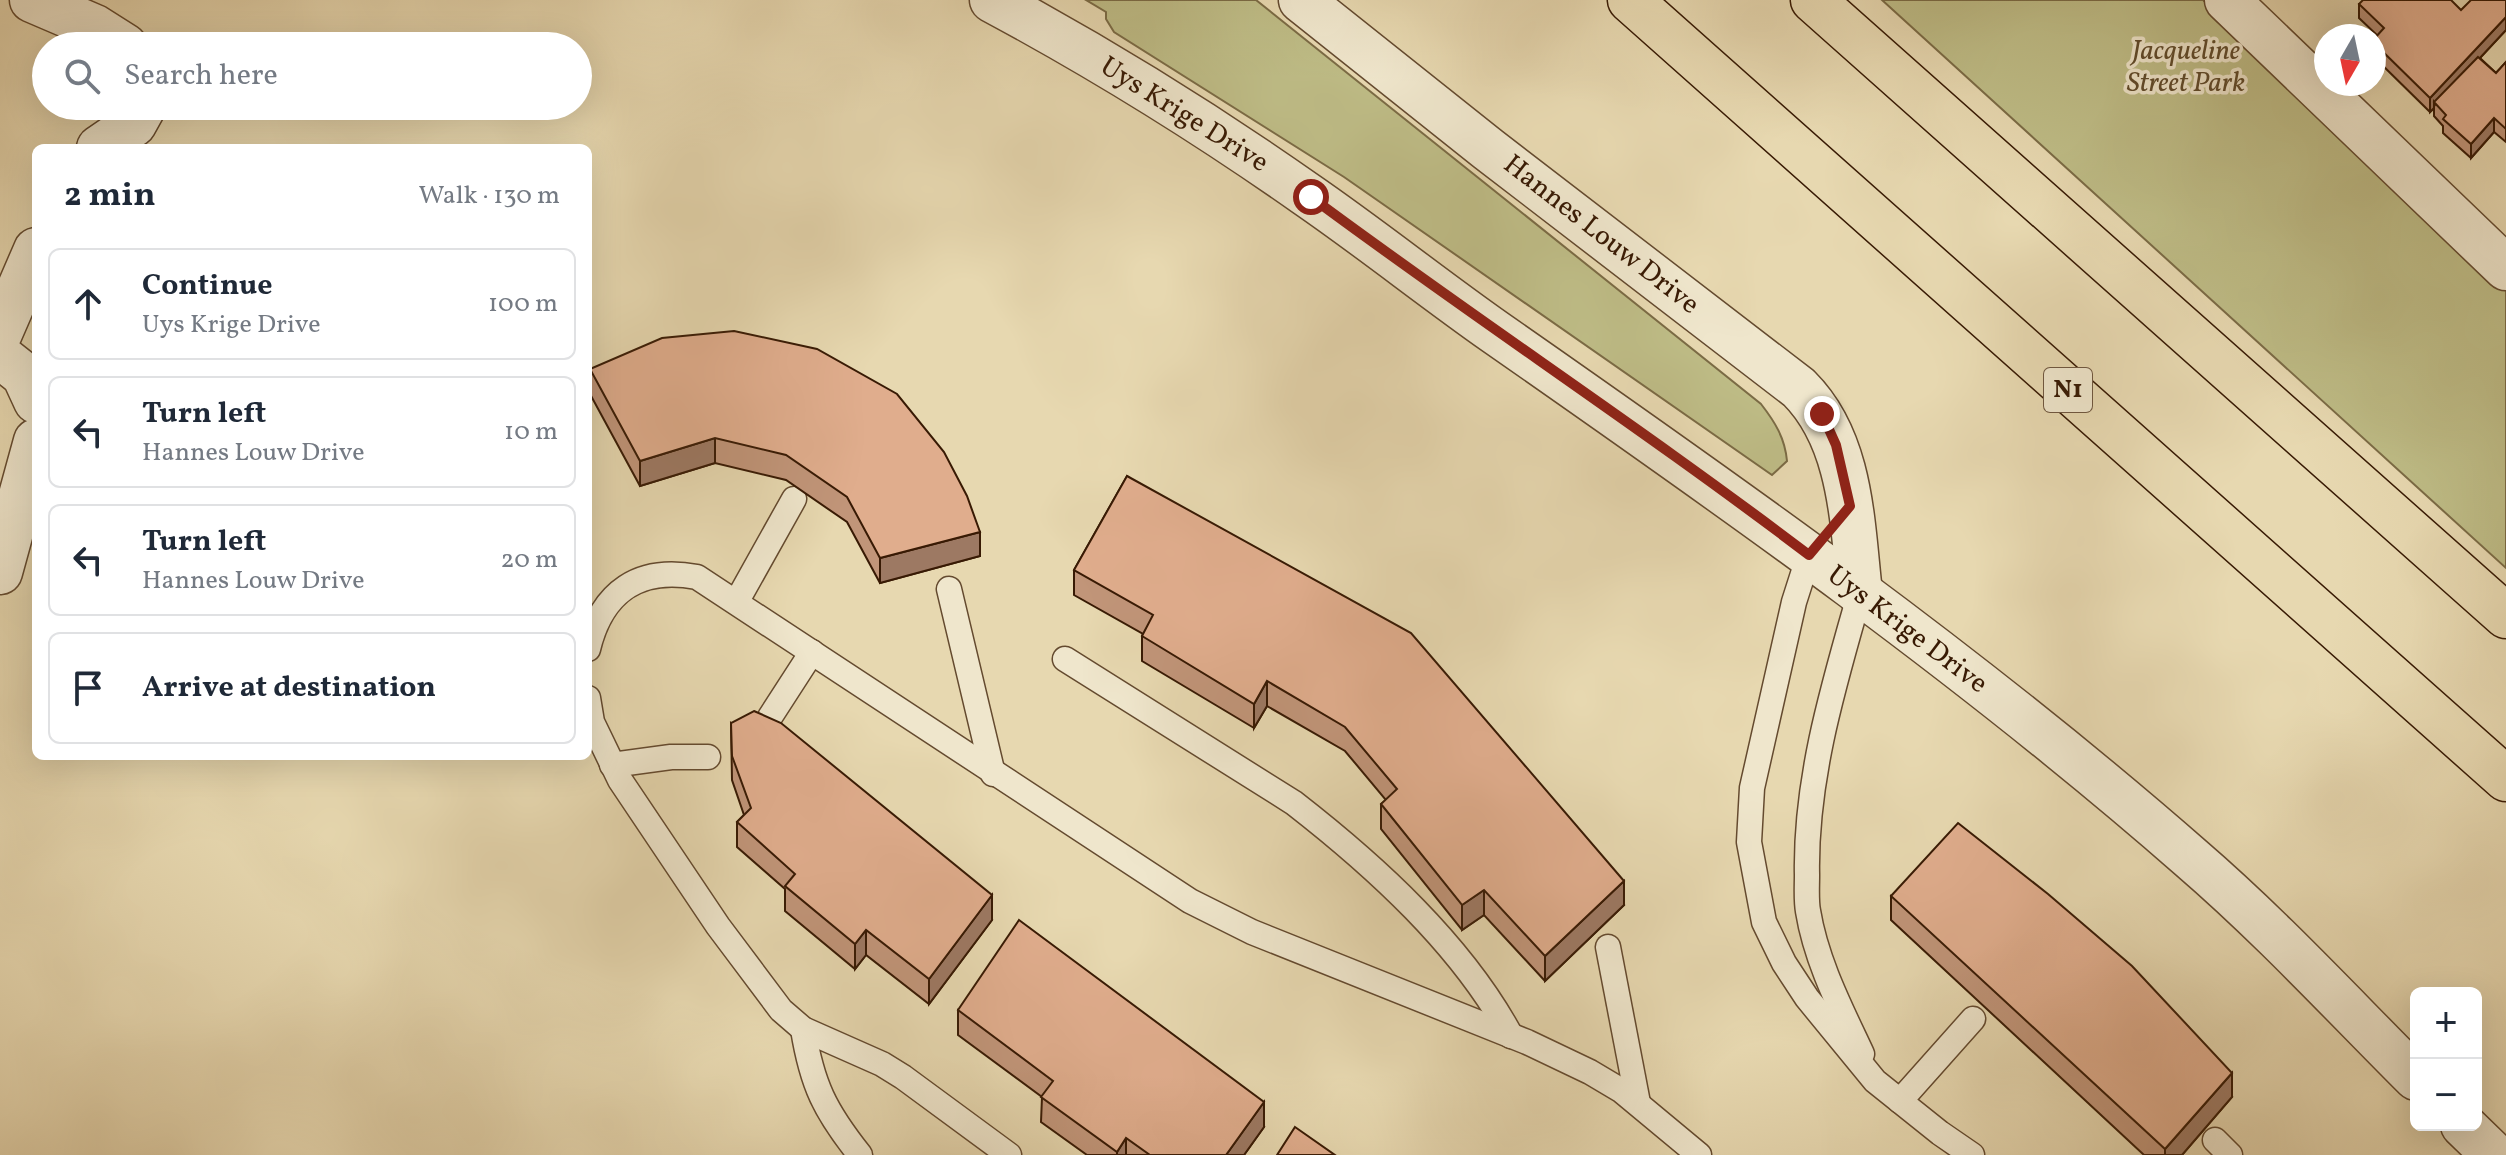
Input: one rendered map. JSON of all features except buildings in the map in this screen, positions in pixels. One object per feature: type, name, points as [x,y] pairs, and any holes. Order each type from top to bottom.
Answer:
[{"type":"highway","name":"N1","points":[[1630,0],[2506,779]]},
{"type":"highway","points":[[1813,0],[2506,616]]},
{"type":"street","points":[[32,0],[103,32]]},
{"type":"street","name":"Uys Krige Drive","points":[[992,0],[1242,149],[1740,503],[1860,593],[2041,731],[2195,861],[2410,1072]]},
{"type":"street","name":"Hannes Louw Drive","points":[[1301,0],[1812,401],[1830,429],[1850,506],[1860,593]]},
{"type":"street","points":[[2227,0],[2506,268]]},
{"type":"street","points":[[105,144],[136,120]]},
{"type":"street","points":[[5,322],[32,259]]},
{"type":"street","points":[[0,356],[24,375],[32,392]]},
{"type":"street","points":[[0,572],[32,456]]},
{"type":"street","points":[[1809,555],[1850,506]]},
{"type":"street","points":[[2469,1131],[2494,1155]]},
{"type":"lane","points":[[737,601],[794,499]]},
{"type":"lane","points":[[1809,555],[1794,602],[1752,788],[1749,842],[1764,922],[1784,963],[1831,1031],[1875,1081],[1972,1155]]},
{"type":"lane","points":[[592,638],[600,615],[612,599],[637,580],[657,573],[697,577],[1190,901],[1239,926],[1511,1036],[1590,1072],[1638,1103],[1699,1155]]},
{"type":"lane","points":[[949,589],[993,774]]},
{"type":"lane","points":[[1860,593],[1809,798],[1807,910],[1828,979],[1875,1081]]},
{"type":"lane","points":[[770,717],[812,652]]},
{"type":"lane","points":[[1065,659],[1294,803],[1327,829],[1404,899],[1476,979],[1511,1036]]},
{"type":"lane","points":[[592,722],[612,765],[718,926],[781,1010],[803,1029],[893,1070],[1009,1155]]},
{"type":"lane","points":[[612,765],[671,757],[708,757]]},
{"type":"lane","points":[[1608,947],[1638,1103]]},
{"type":"lane","points":[[1900,1101],[1973,1019]]},
{"type":"lane","points":[[803,1029],[808,1064],[816,1087],[860,1155]]},
{"type":"green space","points":[[1086,0],[1256,0],[1761,404],[1778,431],[1787,461],[1772,475],[1344,177],[1114,32],[1106,19],[1106,12]]},
{"type":"green space","name":"Jacqueline Street Park","points":[[1882,0],[2203,0],[2506,291],[2506,568]]},
{"type":"route","points":[[1311,197],[1809,555],[1850,506],[1836,445],[1822,414]]}]
